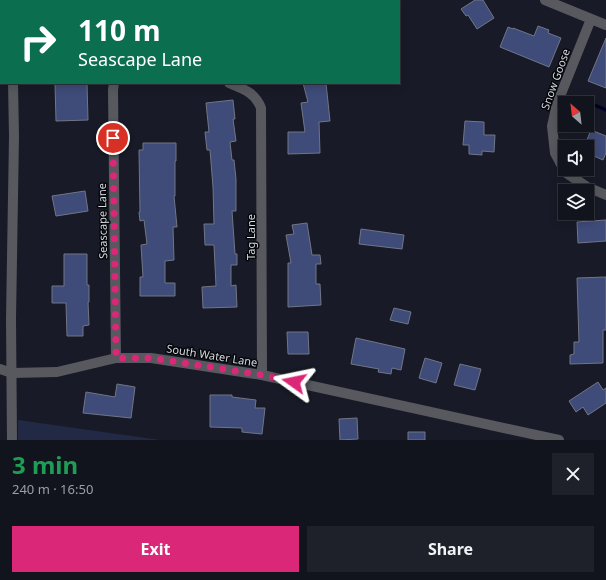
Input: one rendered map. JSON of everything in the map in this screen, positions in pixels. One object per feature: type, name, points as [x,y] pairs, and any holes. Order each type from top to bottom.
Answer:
[{"type":"street","points":[[545,0],[606,25]]},
{"type":"street","name":"Snow Goose","points":[[591,19],[557,104],[552,126],[555,153],[565,172],[587,187],[606,195]]},
{"type":"street","points":[[12,440],[11,319],[14,136],[13,84]]},
{"type":"street","name":"Seascape Lane","points":[[114,84],[112,90],[116,358]]},
{"type":"street","name":"Tag Lane","points":[[231,84],[251,93],[258,100],[262,117],[262,375]]},
{"type":"street","name":"South Water Lane","points":[[0,369],[12,373],[57,372],[116,358],[151,358],[262,375],[559,440]]},
{"type":"shaded area","points":[[18,420],[160,440],[18,440]]},
{"type":"building","points":[[475,0],[483,0],[494,18],[477,29],[468,15],[466,16],[461,9]]},
{"type":"building","points":[[538,26],[549,30],[548,33],[561,38],[549,67],[500,47],[508,27],[534,36]]},
{"type":"building","points":[[606,38],[606,88],[588,81]]},
{"type":"building","points":[[55,84],[87,84],[88,120],[56,121]]},
{"type":"building","points":[[303,84],[326,84],[330,121],[319,122],[320,153],[288,154],[288,132],[305,132],[301,103],[308,102]]},
{"type":"building","points":[[233,100],[235,119],[233,119],[236,141],[230,142],[236,179],[236,211],[232,211],[237,265],[231,265],[231,286],[236,285],[237,307],[203,308],[202,287],[216,286],[214,245],[205,245],[204,224],[214,224],[210,150],[207,150],[205,132],[209,132],[206,103]]},
{"type":"building","points":[[465,121],[484,122],[484,135],[495,135],[494,152],[482,151],[482,155],[469,154],[469,145],[463,145]]},
{"type":"building","points":[[594,131],[606,136],[606,153],[603,160],[594,156],[594,140],[587,140],[590,132]]},
{"type":"building","points":[[143,143],[176,143],[174,196],[177,227],[173,227],[174,260],[165,261],[165,283],[175,283],[175,296],[140,296],[140,277],[143,277],[141,245],[147,244],[144,220],[140,221],[139,212],[139,150],[143,150]]},
{"type":"building","points":[[85,191],[88,211],[56,216],[52,196]]},
{"type":"building","points":[[606,220],[606,241],[578,243],[577,222]]},
{"type":"building","points":[[307,223],[312,255],[320,255],[321,264],[316,264],[316,284],[320,284],[321,305],[288,307],[288,263],[291,263],[286,235],[294,234],[292,225]]},
{"type":"building","points":[[361,229],[404,235],[402,249],[359,244]]},
{"type":"building","points":[[64,254],[87,254],[89,325],[83,326],[83,336],[67,336],[66,303],[52,303],[52,286],[64,286]]},
{"type":"building","points":[[606,277],[606,330],[603,330],[603,363],[570,364],[570,355],[574,354],[574,342],[579,342],[577,278]]},
{"type":"building","points":[[394,308],[411,312],[408,324],[390,320]]},
{"type":"building","points":[[287,332],[308,332],[309,354],[288,354]]},
{"type":"building","points":[[356,338],[405,349],[401,370],[392,368],[391,374],[378,372],[379,369],[351,364]]},
{"type":"building","points":[[425,358],[442,363],[436,383],[419,378]]},
{"type":"building","points":[[460,364],[481,369],[475,390],[454,385]]},
{"type":"building","points":[[598,382],[603,390],[606,388],[606,403],[588,415],[583,407],[576,412],[569,401]]},
{"type":"building","points":[[117,384],[135,387],[131,418],[83,413],[86,392],[115,397]]},
{"type":"building","points":[[210,395],[232,395],[232,397],[256,400],[255,408],[265,408],[262,434],[242,432],[242,428],[210,427]]},
{"type":"building","points":[[357,418],[358,439],[340,440],[339,419]]},
{"type":"building","points":[[408,432],[425,432],[425,440],[408,440]]},
{"type":"waterway","points":[[594,105],[606,110]]},
{"type":"route","points":[[113,138],[116,358],[151,358],[262,375],[294,382]]}]
